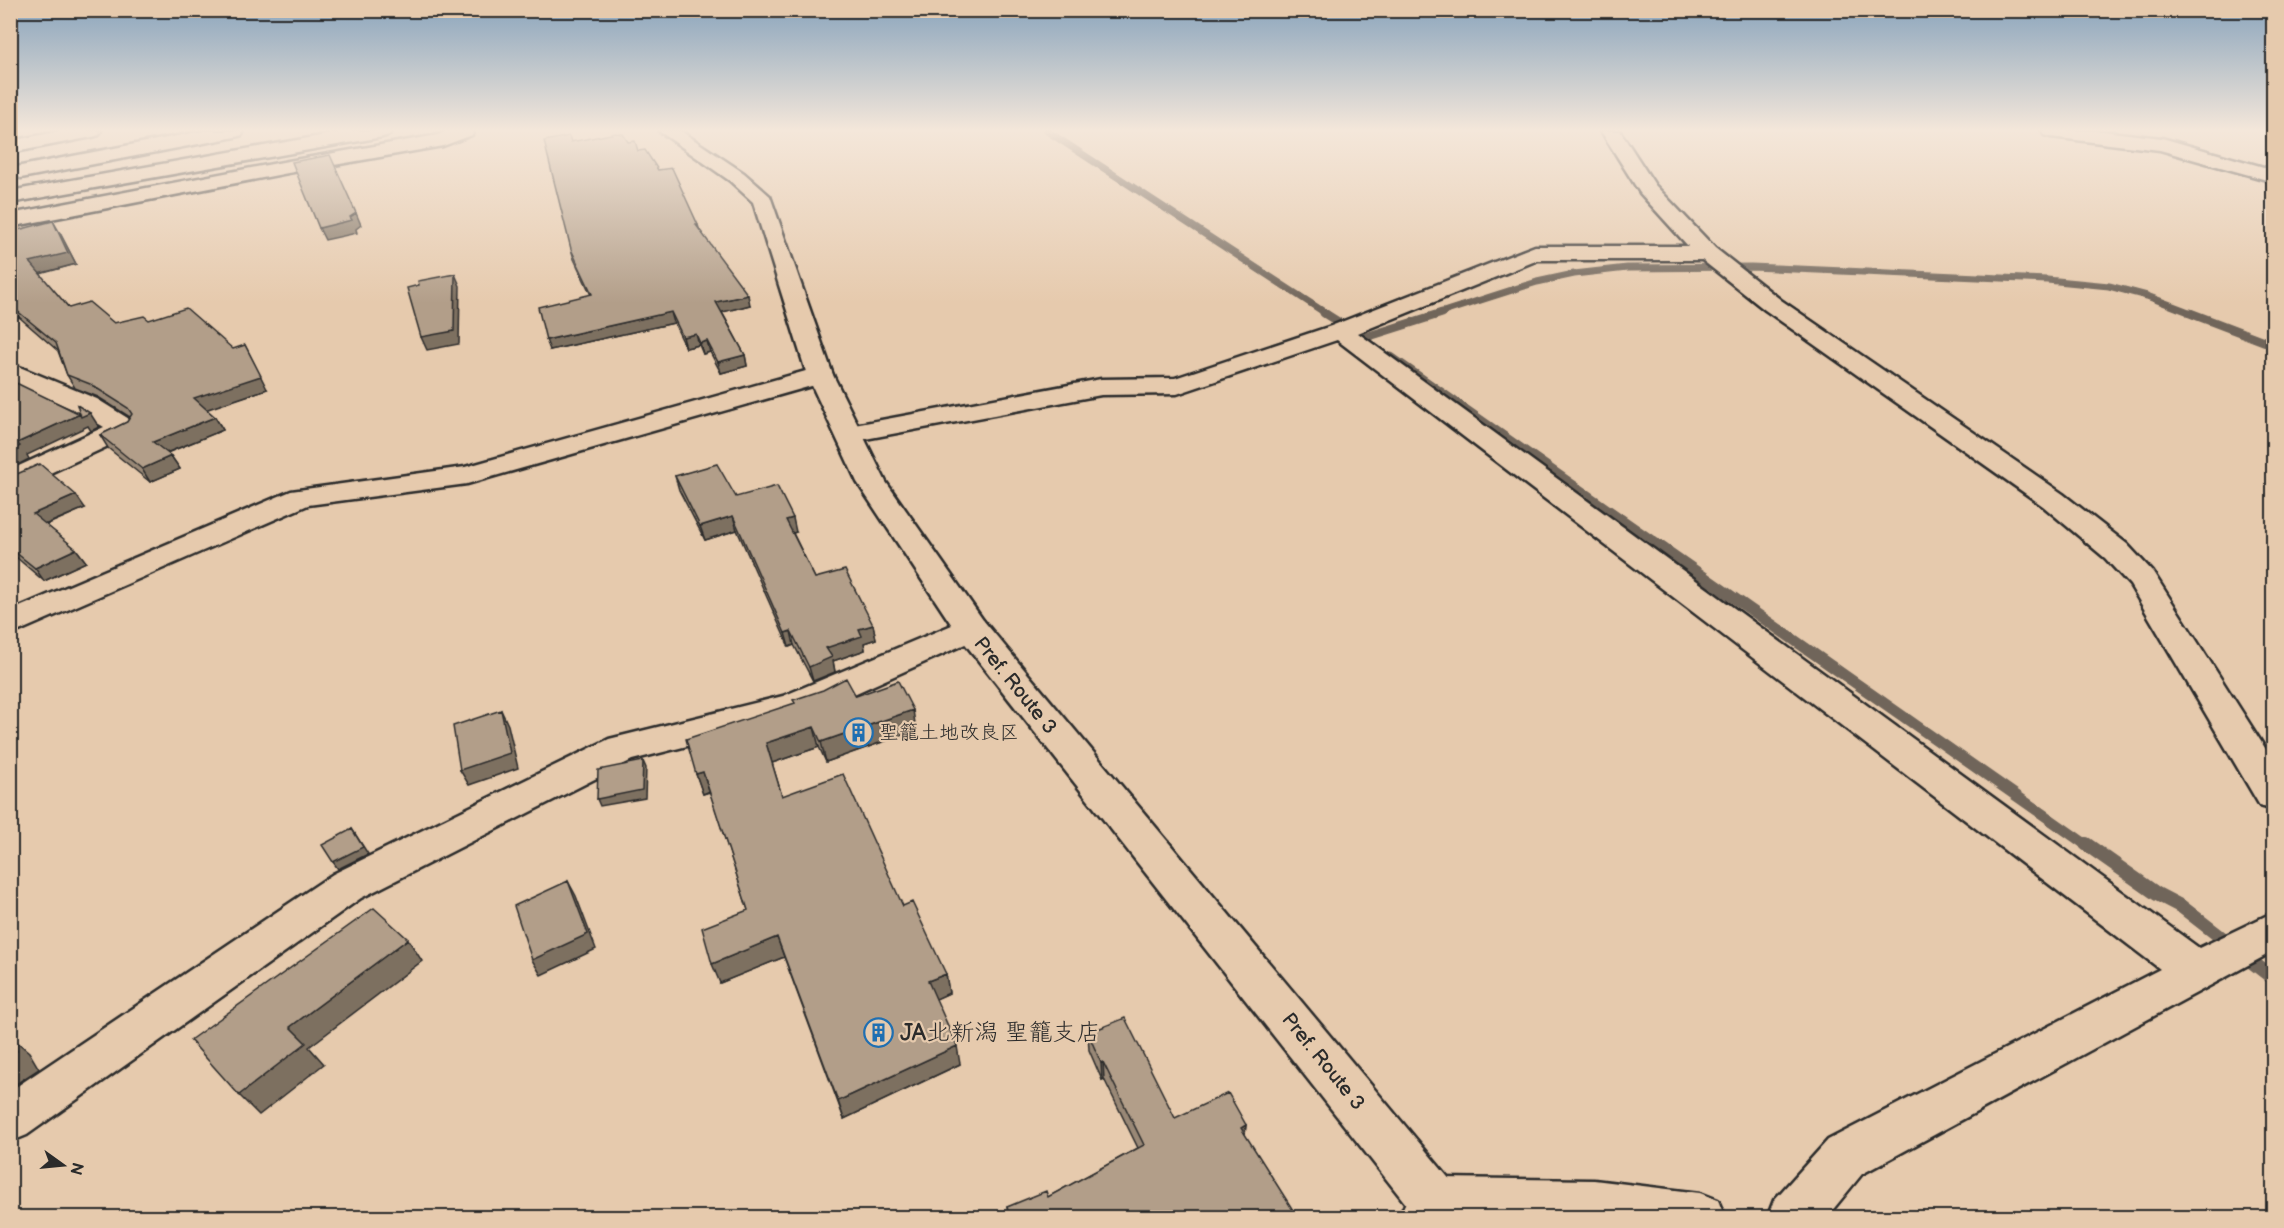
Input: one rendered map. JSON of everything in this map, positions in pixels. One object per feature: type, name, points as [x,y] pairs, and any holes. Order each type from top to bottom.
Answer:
[{"type":"main road","points":[[10,197],[59,188]]},
{"type":"main road","points":[[10,221],[175,188]]},
{"type":"main road","name":"Pref. Route 3","points":[[750,188],[763,200],[820,375],[872,482],[971,628],[1436,1213]]},
{"type":"main road","points":[[1647,188],[1707,253],[1773,305],[2053,500],[2116,552],[2142,579],[2274,795]]},
{"type":"main road","points":[[849,434],[1101,387],[1177,386],[1340,330],[1535,253],[1707,253]]},
{"type":"main road","points":[[1340,330],[2196,971]]},
{"type":"main road","points":[[10,371],[87,405],[124,428],[10,481]]},
{"type":"main road","points":[[10,624],[301,497],[467,475],[820,375]]},
{"type":"main road","points":[[10,1119],[347,886],[622,749],[792,707],[971,628]]},
{"type":"main road","points":[[1792,1218],[1845,1158],[2274,930]]},
{"type":"main road","points":[[1436,1213],[1594,1205],[1700,1218]]},
{"type":"building","points":[[303,188],[345,188],[356,213],[350,217],[352,220],[319,228]]},
{"type":"building","points":[[556,188],[681,188],[698,225],[696,225],[748,295],[716,302],[745,355],[718,362],[707,341],[700,343],[696,334],[683,337],[671,312],[546,340],[538,307],[592,294],[571,249]]},
{"type":"building","points":[[53,221],[68,253],[30,262],[69,308],[89,302],[114,323],[144,316],[149,320],[186,308],[233,349],[245,345],[261,376],[194,398],[215,417],[153,442],[171,456],[142,469],[100,435],[127,422],[132,414],[128,408],[90,384],[67,375],[56,343],[10,305],[10,232]]},
{"type":"building","points":[[455,274],[454,331],[421,337],[407,288],[419,285],[418,281]]},
{"type":"building","points":[[10,380],[80,414],[17,443],[20,446],[10,452]]},
{"type":"building","points":[[77,405],[90,413],[81,417]]},
{"type":"building","points":[[40,464],[76,495],[33,514],[76,549],[35,568],[10,548],[10,477]]},
{"type":"building","points":[[717,464],[736,497],[777,486],[793,518],[786,520],[815,578],[845,570],[873,625],[859,629],[862,636],[826,648],[832,657],[809,667],[791,631],[785,633],[733,516],[700,526],[675,476]]},
{"type":"building","points":[[846,678],[856,696],[898,681],[913,710],[821,742],[814,727],[766,743],[782,796],[843,774],[903,906],[912,902],[946,974],[928,981],[957,1046],[838,1101],[777,937],[712,964],[702,928],[748,910],[703,772],[696,774],[686,739],[795,703],[793,700],[823,690]]},
{"type":"building","points":[[501,710],[510,753],[460,770],[453,726]]},
{"type":"building","points":[[643,761],[642,790],[597,799],[598,770]]},
{"type":"building","points":[[352,829],[363,847],[333,862],[322,845]]},
{"type":"building","points":[[568,881],[588,934],[532,960],[514,906]]},
{"type":"building","points":[[374,908],[408,939],[290,1027],[306,1043],[239,1095],[190,1040]]},
{"type":"building","points":[[1125,1018],[1175,1118],[1228,1093],[1246,1125],[1241,1128],[1298,1218],[1009,1218],[1007,1207],[1046,1191],[1048,1197],[1144,1145],[1088,1033]]},
{"type":"building","points":[[10,1039],[17,1051],[10,1055]]},
{"type":"waterway","points":[[1135,188],[1327,314]]},
{"type":"waterway","points":[[1437,314],[1537,282],[1574,274],[1627,268],[1751,267],[2047,280],[2109,286],[2147,296],[2194,314]]},
{"type":"waterway","points":[[1324,313],[1351,330]]},
{"type":"waterway","points":[[1363,338],[1442,313]]},
{"type":"waterway","points":[[2190,313],[2274,345]]},
{"type":"waterway","points":[[1391,357],[1662,547]]},
{"type":"waterway","points":[[1660,546],[2088,846]]},
{"type":"waterway","points":[[2086,844],[2157,894],[2182,907],[2231,945]]},
{"type":"waterway","points":[[2243,955],[2274,979]]},
{"type":"place","name":"聖籠土地改良区","points":[[858,732]]},
{"type":"place","name":"JA北新潟 聖籠支店","points":[[879,1032]]}]
